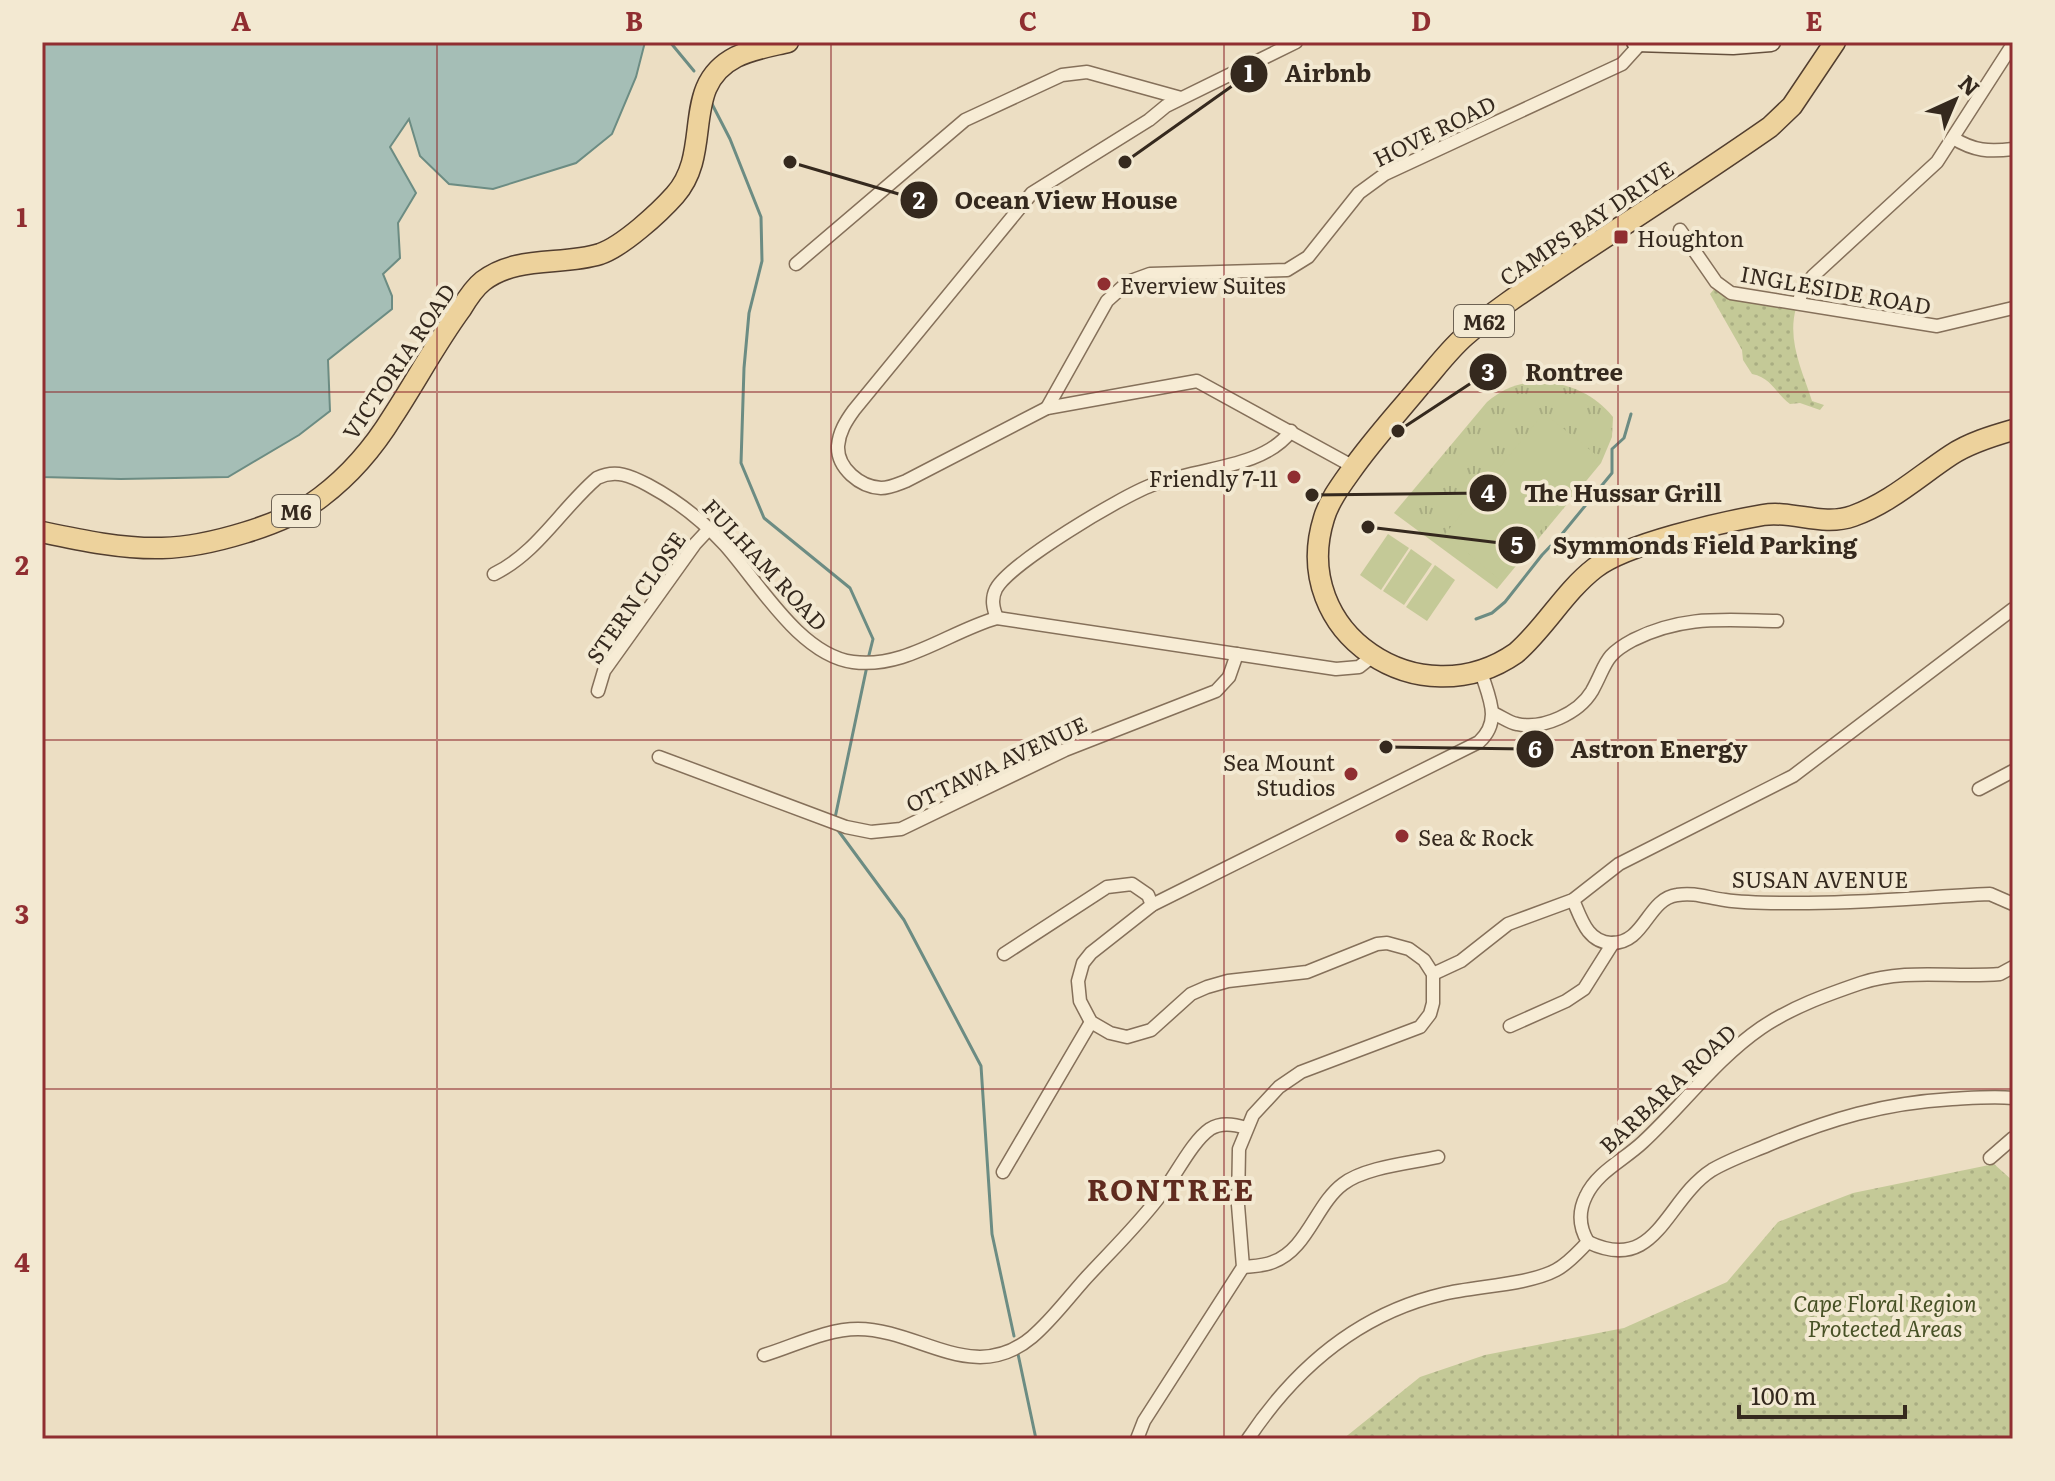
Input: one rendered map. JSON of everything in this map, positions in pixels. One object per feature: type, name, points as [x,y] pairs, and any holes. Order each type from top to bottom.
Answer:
[{"type":"main road","name":"VICTORIA ROAD","points":[[42,532],[132,547],[189,546],[275,522],[319,499],[347,475],[376,442],[449,325],[484,280],[522,264],[584,257],[609,250],[674,196],[684,184],[694,163],[707,84],[732,50],[788,42]]},
{"type":"main road","name":"CAMPS BAY DRIVE","points":[[1835,42],[1792,106],[1770,127],[1501,308],[1463,338],[1354,467],[1324,517],[1320,539],[1320,573],[1337,619],[1360,647],[1401,670],[1448,678],[1481,672],[1503,662],[1525,645],[1580,583],[1608,559],[1709,526],[1753,516],[1772,513],[1840,521],[1879,505],[1959,451],[2013,430]]},
{"type":"street","points":[[1296,42],[1181,98],[1032,193],[854,410],[840,435],[838,453],[852,476],[870,486],[886,488],[906,481],[1047,408],[1197,381],[1354,467]]},
{"type":"street","points":[[1638,42],[1733,45],[1771,42]]},
{"type":"street","name":"HOVE ROAD","points":[[1047,408],[1107,301],[1128,282],[1150,274],[1287,270],[1308,257],[1359,193],[1385,174],[1622,64],[1638,42]]},
{"type":"street","points":[[1798,303],[1804,287],[1813,276],[1924,175],[1953,138],[2013,44]]},
{"type":"street","points":[[796,264],[965,120],[1062,75],[1087,72],[1181,98]]},
{"type":"street","points":[[1953,138],[1982,151],[2013,149]]},
{"type":"street","name":"INGLESIDE ROAD","points":[[1680,230],[1723,288],[1731,293],[1937,326],[2013,308]]},
{"type":"street","points":[[997,618],[993,600],[996,589],[1024,560],[1128,495],[1163,481],[1259,456],[1275,447],[1291,431]]},
{"type":"street","name":"FULHAM ROAD","points":[[494,574],[522,555],[590,484],[604,475],[621,474],[688,509],[802,636],[821,651],[841,659],[863,663],[895,659],[997,618],[1344,670],[1359,667],[1373,656]]},
{"type":"street","name":"STERN CLOSE","points":[[598,691],[604,671],[709,529]]},
{"type":"street","points":[[1433,974],[1461,961],[1508,924],[1573,900],[1619,864],[1793,776],[2013,609]]},
{"type":"street","points":[[1495,714],[1518,725],[1536,724],[1568,715],[1591,693],[1611,654],[1654,630],[1684,621],[1777,621]]},
{"type":"street","name":"OTTAWA AVENUE","points":[[659,757],[846,827],[871,832],[901,829],[1065,750],[1216,691],[1229,677],[1237,654]]},
{"type":"street","points":[[1137,1439],[1144,1421],[1243,1267],[1238,1176],[1239,1149],[1246,1128],[1270,1094],[1301,1072],[1420,1027],[1430,1014],[1433,1003],[1433,974],[1424,960],[1409,949],[1377,944],[1307,972],[1228,981],[1207,987],[1191,994],[1151,1030],[1140,1035],[1119,1036],[1091,1022],[1080,1001],[1078,990],[1083,963],[1091,953],[1152,905],[1479,742],[1489,731],[1495,714],[1481,672]]},
{"type":"street","points":[[1979,789],[2013,771]]},
{"type":"street","points":[[1004,954],[1107,887],[1132,884],[1148,895],[1152,905]]},
{"type":"street","name":"SUSAN AVENUE","points":[[1613,943],[1637,933],[1658,903],[1669,896],[1682,894],[1790,903],[1990,894],[2013,904]]},
{"type":"street","points":[[1510,1026],[1566,1001],[1584,989],[1613,943],[1594,937],[1586,930],[1573,900]]},
{"type":"street","name":"BARBARA ROAD","points":[[1588,1242],[1582,1233],[1580,1219],[1582,1205],[1594,1182],[1642,1143],[1738,1046],[1770,1023],[1802,1005],[1865,982],[1909,974],[2000,974],[2013,967]]},
{"type":"street","points":[[1003,1172],[1091,1022]]},
{"type":"street","points":[[1248,1439],[1275,1399],[1293,1380],[1334,1344],[1370,1321],[1414,1302],[1440,1295],[1541,1277],[1566,1264],[1588,1242],[1615,1251],[1640,1247],[1650,1239],[1683,1196],[1710,1172],[1834,1118],[1871,1109],[1936,1100],[2013,1098]]},
{"type":"street","points":[[764,1355],[829,1333],[855,1329],[892,1334],[963,1356],[990,1356],[1017,1347],[1042,1327],[1157,1200],[1208,1130],[1228,1125],[1246,1128]]},
{"type":"street","points":[[1990,1158],[2013,1138]]},
{"type":"street","points":[[1243,1267],[1270,1264],[1285,1255],[1300,1240],[1328,1197],[1351,1178],[1438,1157]]},
{"type":"green space","points":[[1715,288],[1796,308],[1794,344],[1812,401],[1824,405],[1820,410],[1800,403],[1790,404],[1769,382],[1752,374],[1710,294]]},
{"type":"green space","points":[[1542,381],[1573,388],[1598,402],[1613,417],[1612,437],[1601,463],[1497,589],[1394,513],[1487,402],[1513,387]]},
{"type":"green space","points":[[1544,413],[1600,458],[1500,580],[1445,534]]},
{"type":"green space","points":[[1388,534],[1409,548],[1381,590],[1360,575]]},
{"type":"green space","points":[[1411,549],[1432,564],[1404,605],[1383,591]]},
{"type":"green space","points":[[1435,565],[1455,580],[1427,621],[1406,607]]},
{"type":"green space","name":"Cape Floral Region Protected Areas","points":[[1994,1164],[2013,1181],[2013,1439],[1343,1439],[1420,1377],[1485,1355],[1624,1328],[1727,1282],[1778,1222],[1853,1193]]},
{"type":"water","points":[[42,42],[645,42],[636,77],[612,134],[576,163],[493,189],[449,184],[420,156],[409,119],[390,147],[416,193],[398,223],[400,258],[383,274],[392,296],[392,309],[328,360],[330,411],[299,435],[228,477],[121,479],[42,477]]},
{"type":"waterway","points":[[670,42],[694,71]]},
{"type":"waterway","points":[[711,102],[730,139],[761,217],[762,261],[749,313],[744,368],[741,463],[764,518],[850,588],[873,639],[868,659]]},
{"type":"waterway","points":[[1476,619],[1492,613],[1505,602],[1612,473],[1612,449],[1624,438],[1631,414]]},
{"type":"waterway","points":[[835,818],[867,666]]},
{"type":"waterway","points":[[837,829],[904,920],[981,1066],[992,1234],[1014,1336]]},
{"type":"waterway","points":[[1018,1354],[1036,1439]]},
{"type":"place","name":"Ocean View House","points":[[790,162]]},
{"type":"place","name":"Airbnb","points":[[1125,162]]},
{"type":"place","name":"Houghton","points":[[1621,237]]},
{"type":"place","name":"Everview Suites","points":[[1104,284]]},
{"type":"place","name":"Rontree","points":[[1398,431]]},
{"type":"place","name":"Friendly 7-11","points":[[1294,477]]},
{"type":"place","name":"The Hussar Grill","points":[[1312,495]]},
{"type":"place","name":"Symmonds Field Parking","points":[[1368,527]]},
{"type":"place","name":"Astron Energy","points":[[1386,747]]},
{"type":"place","name":"Sea Mount Studios","points":[[1351,774]]},
{"type":"place","name":"Sea & Rock","points":[[1402,836]]},
{"type":"district","name":"RONTREE","points":[[1171,1188]]}]
